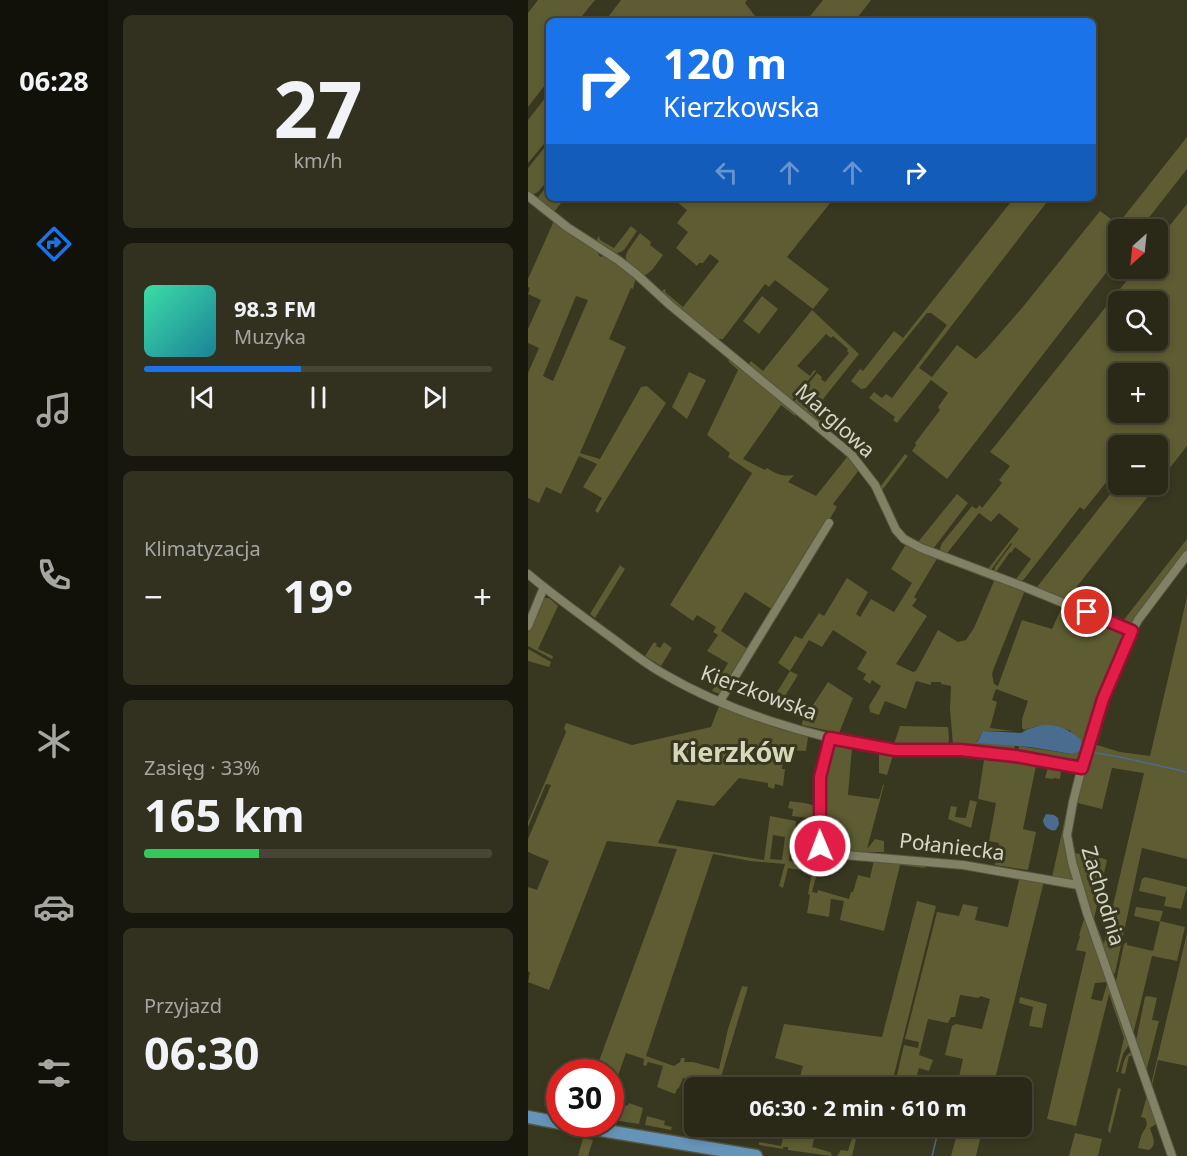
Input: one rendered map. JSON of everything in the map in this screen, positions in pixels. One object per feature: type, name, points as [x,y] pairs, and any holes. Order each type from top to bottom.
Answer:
[{"type":"main road","points":[[528,1117],[546,1120]]},
{"type":"main road","points":[[624,1134],[756,1156]]},
{"type":"street","name":"Marglowa","points":[[528,196],[567,227],[635,273],[671,306],[851,454],[875,485],[896,530],[904,539],[921,548],[1132,631]]},
{"type":"street","points":[[720,701],[829,523]]},
{"type":"street","name":"Zachodnia","points":[[1172,1156],[1078,885],[1066,835],[1082,768],[1103,699],[1132,631],[1187,555]]},
{"type":"street","name":"Kierzkowska","points":[[528,574],[661,673],[720,701],[781,724],[830,738],[895,750],[960,750],[1015,756],[1082,768]]},
{"type":"street","points":[[528,626],[544,587]]},
{"type":"street","name":"Połaniecka","points":[[830,738],[820,777],[819,842],[822,849],[832,854],[963,864],[1078,885]]},
{"type":"shaded area","points":[[538,0],[595,0],[580,18],[546,18],[546,84],[528,107],[528,13]]},
{"type":"shaded area","points":[[621,0],[747,0],[745,3],[757,18],[607,18]]},
{"type":"shaded area","points":[[823,0],[871,0],[857,18],[808,18]]},
{"type":"shaded area","points":[[546,97],[546,142],[528,163],[528,120]]},
{"type":"shaded area","points":[[1187,137],[1187,169],[1148,219],[1122,219]]},
{"type":"shaded area","points":[[546,146],[546,183],[532,195],[528,192],[528,168]]},
{"type":"shaded area","points":[[546,187],[546,201],[563,201],[553,213],[536,200]]},
{"type":"shaded area","points":[[676,201],[830,201],[787,257],[829,289],[813,309],[775,280],[769,287],[765,284],[723,339],[717,339],[661,293],[664,289],[666,290],[665,292],[683,307],[719,261],[710,254],[703,263],[697,266],[676,248],[688,232],[677,223],[687,210]]},
{"type":"shaded area","points":[[1012,201],[1048,201],[919,368],[932,377],[957,345],[976,359],[1022,308],[1100,211],[1111,219],[1108,219],[1108,270],[947,479],[912,451],[915,443],[940,410],[938,407],[948,393],[931,380],[897,423],[893,420],[895,417],[869,398],[874,392],[882,398],[886,394],[892,398],[947,325],[931,313],[927,313],[866,388],[861,389],[851,381],[860,369],[863,371],[894,331],[903,338]]},
{"type":"shaded area","points":[[1187,204],[1187,446],[1168,470],[1168,435],[1108,435],[1108,480],[1084,510],[1080,507],[1022,581],[1016,579],[1031,559],[1015,547],[996,572],[994,571],[1011,543],[991,570],[988,569],[1019,529],[999,513],[991,522],[979,513],[948,552],[948,556],[941,553],[942,543],[972,506],[976,509],[980,505],[982,508],[1002,483],[999,480],[1010,466],[990,452],[1108,304],[1108,351],[1168,351],[1168,291],[1118,291],[1128,279],[1168,279],[1168,228]]},
{"type":"shaded area","points":[[555,222],[597,249],[599,256],[602,257],[604,254],[636,277],[633,289],[631,288],[609,339],[626,347],[580,453],[600,459],[641,387],[647,386],[666,403],[598,513],[595,511],[602,498],[583,487],[597,464],[579,456],[561,494],[546,487],[539,503],[528,498],[528,373],[539,348],[528,343],[528,329],[541,300],[528,294],[530,288],[528,279]],"holes":[[[576,296],[588,300],[553,381],[543,376]]]},
{"type":"shaded area","points":[[631,226],[637,231],[621,252],[614,254],[595,243],[599,236],[600,240],[614,248]]},
{"type":"shaded area","points":[[640,233],[663,255],[652,270],[643,277],[630,265],[626,257]]},
{"type":"shaded area","points":[[762,296],[778,309],[759,334],[743,321]]},
{"type":"shaded area","points":[[812,310],[859,354],[812,413],[830,429],[828,431],[793,403],[817,373],[825,382],[849,353],[848,349],[833,336],[831,338],[826,334],[797,366],[810,376],[814,370],[816,371],[791,401],[748,365],[751,361],[763,371]]},
{"type":"shaded area","points":[[732,358],[797,413],[795,416],[781,405],[743,459],[765,470],[767,468],[786,476],[794,475],[788,482],[816,496],[847,457],[843,454],[845,453],[859,470],[833,504],[837,507],[773,610],[745,592],[721,631],[748,649],[720,694],[712,691],[728,663],[707,651],[718,635],[713,632],[716,627],[697,615],[693,621],[670,605],[752,473],[728,457],[730,453],[707,435],[738,370],[728,361]]},
{"type":"shaded area","points":[[689,372],[706,380],[687,419],[672,407]]},
{"type":"shaded area","points":[[905,454],[908,456],[883,489],[894,519],[880,487]]},
{"type":"shaded area","points":[[957,494],[968,503],[933,549],[917,543],[906,535],[918,542]]},
{"type":"shaded area","points":[[1110,495],[1149,495],[1067,599],[1037,587]]},
{"type":"shaded area","points":[[1187,539],[1187,552],[1132,624],[1122,622]]},
{"type":"shaded area","points":[[906,544],[938,557],[914,597],[917,599],[912,606],[927,616],[896,664],[913,672],[916,671],[938,630],[958,642],[966,640],[974,628],[994,581],[944,563],[948,560],[1025,590],[992,674],[994,684],[998,686],[1022,620],[1052,629],[1063,605],[1127,634],[1082,757],[1072,761],[1018,751],[1019,746],[1072,754],[1071,731],[1048,726],[1024,730],[1022,719],[1028,701],[996,689],[992,700],[997,702],[990,728],[1013,731],[983,731],[977,742],[1015,745],[1014,750],[953,745],[951,686],[941,684],[941,682],[931,682],[931,685],[916,681],[906,709],[885,701],[879,715],[870,712],[869,706],[881,686],[872,680],[870,684],[863,679],[866,674],[857,669],[867,652],[833,630],[822,647],[809,640],[790,671],[778,663],[795,636],[802,639],[819,613],[824,616],[847,578],[868,592],[856,614],[860,617],[871,599],[894,612],[912,583],[891,569]]},
{"type":"shaded area","points":[[620,565],[625,569],[595,618],[590,614]]},
{"type":"shaded area","points":[[1187,597],[1187,859],[1142,848],[1113,974],[1083,890],[1070,837],[1071,835],[1074,853],[1107,860],[1094,919],[1104,944],[1144,773],[1112,768],[1102,809],[1078,803],[1073,827],[1071,825],[1099,719],[1117,673],[1097,745],[1120,752],[1150,756]]},
{"type":"shaded area","points":[[549,598],[558,606],[538,649],[553,656],[552,659],[528,646],[528,632],[539,603]]},
{"type":"shaded area","points":[[654,642],[660,648],[664,642],[672,648],[661,666],[645,656]]},
{"type":"shaded area","points":[[528,649],[551,662],[549,667],[528,661]]},
{"type":"shaded area","points":[[790,671],[798,675],[782,701],[774,697]]},
{"type":"shaded area","points":[[828,682],[853,698],[839,733],[802,725]]},
{"type":"shaded area","points":[[719,706],[808,737],[806,751],[784,750],[784,754],[781,754],[780,762],[783,762],[782,769],[785,769],[783,786],[775,784],[774,789],[768,787],[768,783],[739,778],[714,806],[677,800],[658,843],[764,860],[770,816],[796,821],[793,850],[790,850],[789,861],[814,865],[817,861],[818,849],[832,857],[819,866],[812,892],[817,893],[818,890],[849,899],[858,875],[870,878],[874,860],[926,864],[925,868],[900,865],[884,931],[840,920],[844,901],[831,899],[829,917],[807,913],[812,872],[788,868],[783,888],[779,886],[785,864],[750,861],[713,854],[646,1056],[674,1066],[680,1062],[681,1058],[685,1058],[684,1062],[719,1069],[728,1029],[742,986],[748,987],[721,1077],[684,1077],[675,1094],[657,1087],[663,1066],[648,1062],[646,1066],[643,1065],[644,1059],[626,1053],[624,1059],[600,1059],[677,849],[607,841],[549,990],[528,982],[530,973],[528,971],[528,887],[537,890],[549,861],[528,852],[528,839],[551,785],[546,784],[528,827],[528,822],[566,732],[564,728],[566,723],[632,745],[711,727]],"holes":[[[773,835],[785,837],[782,860],[770,859]]]},
{"type":"shaded area","points":[[900,726],[948,727],[948,745],[894,744]]},
{"type":"shaded area","points":[[831,743],[852,748],[848,795],[879,799],[884,785],[867,849],[875,839],[884,841],[884,852],[865,854],[828,850],[823,843],[825,780]]},
{"type":"shaded area","points":[[879,752],[893,755],[887,775],[879,773]]},
{"type":"shaded area","points":[[968,756],[988,757],[988,760],[992,761],[993,758],[1044,765],[1044,767],[1036,766],[1023,829],[1036,832],[1028,870],[995,865],[999,843],[989,841],[996,803],[978,799],[984,760],[967,758]]},
{"type":"shaded area","points":[[1048,767],[1061,770],[1060,779],[1045,778]]},
{"type":"shaded area","points":[[1073,783],[1075,783],[1064,833],[1072,880],[1052,877]]},
{"type":"shaded area","points":[[970,800],[977,802],[971,828],[948,819],[951,806],[957,807],[955,817],[966,818]]},
{"type":"shaded area","points":[[790,801],[817,808],[817,819],[792,816],[793,809],[788,808]]},
{"type":"shaded area","points":[[1009,874],[1044,881],[995,1077],[959,1077],[963,1059],[945,1055],[952,1026],[956,1024],[982,1029],[990,999],[960,995],[955,1017],[951,1017],[948,1023],[928,1019],[919,1055],[933,1060],[929,1071],[919,1068],[917,1077],[897,1077],[904,1045],[918,1048],[919,1042],[905,1039],[937,912],[959,916],[963,904],[978,907],[975,920],[1008,927],[1019,880],[1008,877]]},
{"type":"shaded area","points":[[1145,877],[1187,887],[1181,909],[1164,906],[1166,897],[1139,891],[1142,879]]},
{"type":"shaded area","points":[[917,901],[936,906],[893,1077],[800,1077],[803,1066],[775,1058],[784,1024],[882,1037]]},
{"type":"shaded area","points":[[1136,907],[1163,911],[1160,921],[1185,927],[1177,961],[1152,956],[1133,1035],[1115,986],[1124,944],[1127,942],[1127,945],[1153,951],[1160,922],[1134,916]]},
{"type":"shaded area","points":[[1084,919],[1087,919],[1109,982],[1095,983],[1091,999],[1102,1001],[1107,984],[1109,984],[1130,1043],[1123,1054],[1118,1072],[1116,1072],[1124,1038],[1109,994],[1076,1126],[1047,1119],[1086,952],[1076,950]]},
{"type":"shaded area","points":[[1187,933],[1187,1066],[1158,1060],[1152,1086],[1156,1098],[1151,1085]]},
{"type":"shaded area","points":[[1020,997],[1047,1004],[1042,1028],[1029,1026],[1033,1007],[1019,1003]]},
{"type":"shaded area","points":[[1145,997],[1157,998],[1152,1020],[1159,1021],[1146,1072],[1136,1041]]},
{"type":"shaded area","points":[[1131,1052],[1134,1054],[1158,1123],[1150,1128],[1154,1143],[1149,1150],[1138,1148],[1147,1125],[1145,1118],[1141,1117],[1147,1096],[1132,1056],[1129,1056],[1125,1074],[1121,1073],[1125,1058]]},
{"type":"shaded area","points":[[1118,1088],[1121,1089],[1110,1134],[1108,1130]]},
{"type":"shaded area","points":[[629,1103],[643,1108],[639,1124],[624,1122],[624,1105],[627,1106]]},
{"type":"shaded area","points":[[647,1116],[665,1121],[664,1125],[672,1127],[671,1130],[645,1125]]},
{"type":"shaded area","points":[[1075,1133],[1102,1139],[1098,1156],[1069,1156]]},
{"type":"shaded area","points":[[783,1137],[815,1137],[812,1147],[830,1152],[832,1155],[788,1150],[788,1147],[783,1147],[783,1149],[759,1145],[759,1142],[781,1146]]},
{"type":"shaded area","points":[[956,1137],[981,1137],[976,1156],[951,1156]]},
{"type":"shaded area","points":[[583,1138],[593,1140],[588,1156],[578,1156]]},
{"type":"shaded area","points":[[852,1138],[856,1139],[852,1156],[837,1156],[841,1150],[848,1151]]},
{"type":"water","points":[[1043,725],[1058,726],[1072,733],[1081,740],[1080,751],[1072,754],[1030,747],[977,743],[983,731],[1021,733]]},
{"type":"water","points":[[1046,814],[1058,818],[1059,824],[1056,830],[1047,828],[1044,824]]},
{"type":"waterway","points":[[1081,743],[1083,750]]},
{"type":"waterway","points":[[1090,752],[1187,772]]},
{"type":"waterway","points":[[932,1156],[937,1137]]},
{"type":"district","name":"Kierzków","points":[[733,753]]},
{"type":"route","points":[[820,846],[820,777],[830,738],[895,750],[960,750],[1015,756],[1082,768],[1103,699],[1132,631],[1087,612]]}]
